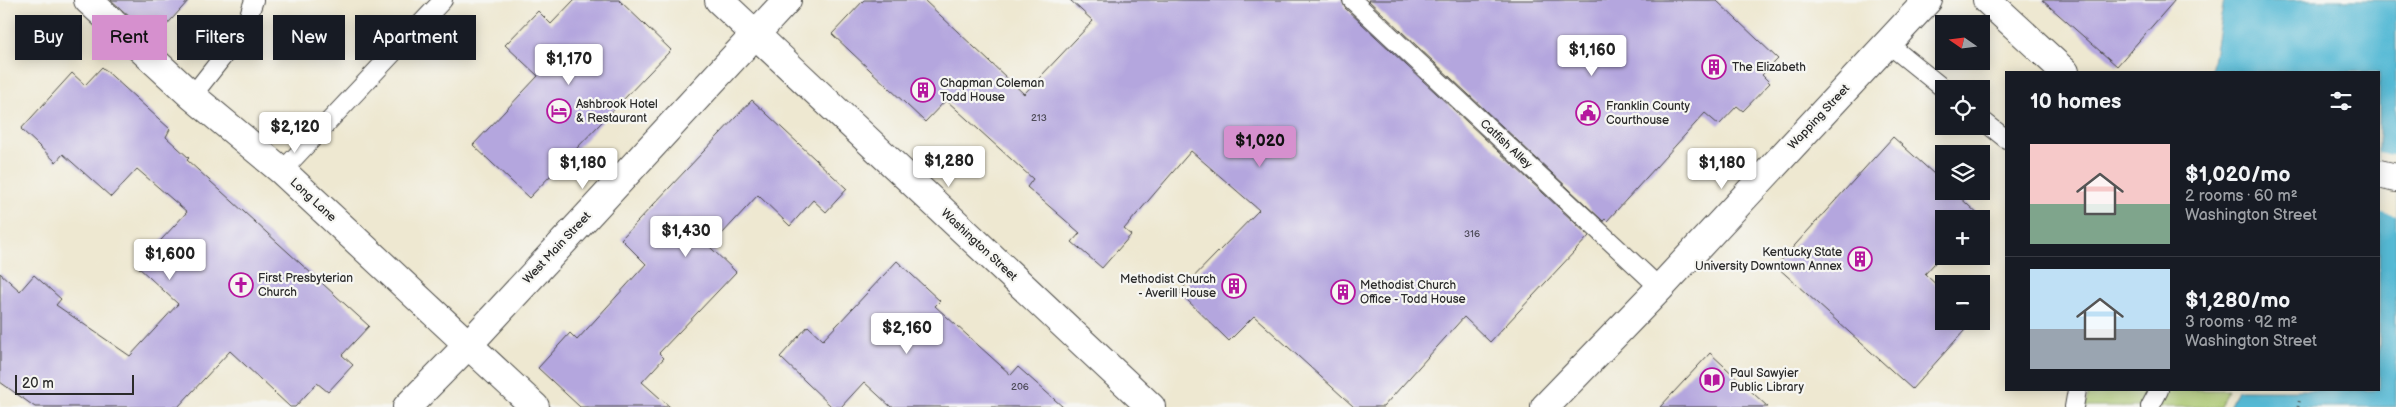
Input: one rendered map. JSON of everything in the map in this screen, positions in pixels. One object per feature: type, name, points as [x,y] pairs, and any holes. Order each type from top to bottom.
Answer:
[{"type":"street","name":"Long Lane","points":[[88,0],[192,96],[282,171],[535,407]]},
{"type":"street","name":"Washington Street","points":[[719,0],[1150,407]]},
{"type":"street","name":"West Main Street","points":[[407,407],[468,344],[787,0]]},
{"type":"street","name":"Wapping Street","points":[[1545,407],[1660,288],[1928,0]]},
{"type":"street","points":[[1987,0],[2064,71]]},
{"type":"street","points":[[2380,174],[2396,178]]},
{"type":"lane","points":[[282,171],[443,0]]},
{"type":"lane","name":"Catfish Alley","points":[[1352,0],[1660,288]]},
{"type":"lane","points":[[192,96],[244,30],[251,2]]},
{"type":"lane","points":[[1887,43],[1935,82]]},
{"type":"lane","points":[[1990,125],[2005,137]]},
{"type":"lane","points":[[2074,407],[2076,391]]},
{"type":"lane","points":[[2150,407],[2158,391]]},
{"type":"path","points":[[2298,407],[2300,398]]},
{"type":"green space","points":[[2089,391],[2228,391],[2221,407],[2085,407]]},
{"type":"water","points":[[2224,0],[2396,0],[2396,407],[2229,407],[2237,391],[2380,391],[2380,71],[2211,71]]},
{"type":"pier","points":[[2380,152],[2396,156],[2396,216],[2380,211]]},
{"type":"building","points":[[111,0],[189,0],[167,25],[167,15],[128,15]]},
{"type":"building","name":"Ashbrook Hotel & Restaurant","points":[[574,0],[619,0],[671,50],[529,198],[473,145],[538,76],[505,45],[538,11],[551,24]]},
{"type":"building","points":[[864,0],[924,0],[1024,94],[1093,21],[1070,0],[1342,0],[1345,8],[1589,236],[1490,342],[1464,317],[1383,407],[1354,407],[1254,316],[1229,341],[1179,292],[1259,210],[1191,151],[1124,229],[1131,235],[1102,268],[1072,242],[1080,233],[1027,187],[1033,179],[946,100],[925,122],[832,34]]},
{"type":"building","name":"Franklin County Courthouse","points":[[1368,0],[1716,0],[1778,59],[1762,75],[1770,83],[1743,111],[1737,106],[1719,125],[1705,113],[1607,221],[1605,219],[1603,221]]},
{"type":"building","points":[[2042,0],[2175,0],[2117,66]]},
{"type":"building","points":[[102,67],[170,129],[166,137],[189,158],[187,160],[369,326],[342,355],[353,365],[328,392],[317,383],[295,407],[290,407],[230,351],[178,407],[35,407],[0,382],[0,273],[20,291],[34,275],[61,299],[56,305],[130,356],[178,304],[137,266],[187,212],[137,169],[111,197],[63,154],[56,162],[21,129],[72,73],[85,85]]},
{"type":"building","points":[[752,100],[847,189],[826,212],[813,200],[790,226],[758,195],[710,247],[736,272],[659,353],[664,358],[642,382],[670,407],[580,407],[538,368],[570,333],[577,340],[646,264],[621,239]]},
{"type":"building","name":"Kentucky State University Downtown Annex","points":[[1893,137],[1935,175],[1935,200],[1963,200],[1973,210],[1935,210],[1935,263],[1925,274],[1935,283],[1935,330],[1965,330],[1912,389],[1776,266]]},
{"type":"building","points":[[897,261],[940,301],[935,306],[1011,375],[1018,367],[1063,407],[891,407],[864,382],[841,407],[832,407],[780,357],[808,326],[823,340]]},
{"type":"building","name":"Paul Sawyier Public Library","points":[[1710,353],[1768,407],[1660,407]]},
{"type":"place","name":"The Elizabeth","points":[[1714,67]]},
{"type":"place","name":"Chapman Coleman Todd House","points":[[923,90]]},
{"type":"place","name":"Ashbrook Hotel & Restaurant","points":[[559,111]]},
{"type":"place","name":"Franklin County Courthouse","points":[[1588,113]]},
{"type":"place","name":"Kentucky State University Downtown Annex","points":[[1860,259]]},
{"type":"place","name":"First Presbyterian Church","points":[[241,285]]},
{"type":"place","name":"Methodist Church - Averill House","points":[[1234,286]]},
{"type":"place","name":"Methodist Church Office - Todd House","points":[[1343,292]]},
{"type":"place","name":"Paul Sawyier Public Library","points":[[1712,380]]}]
